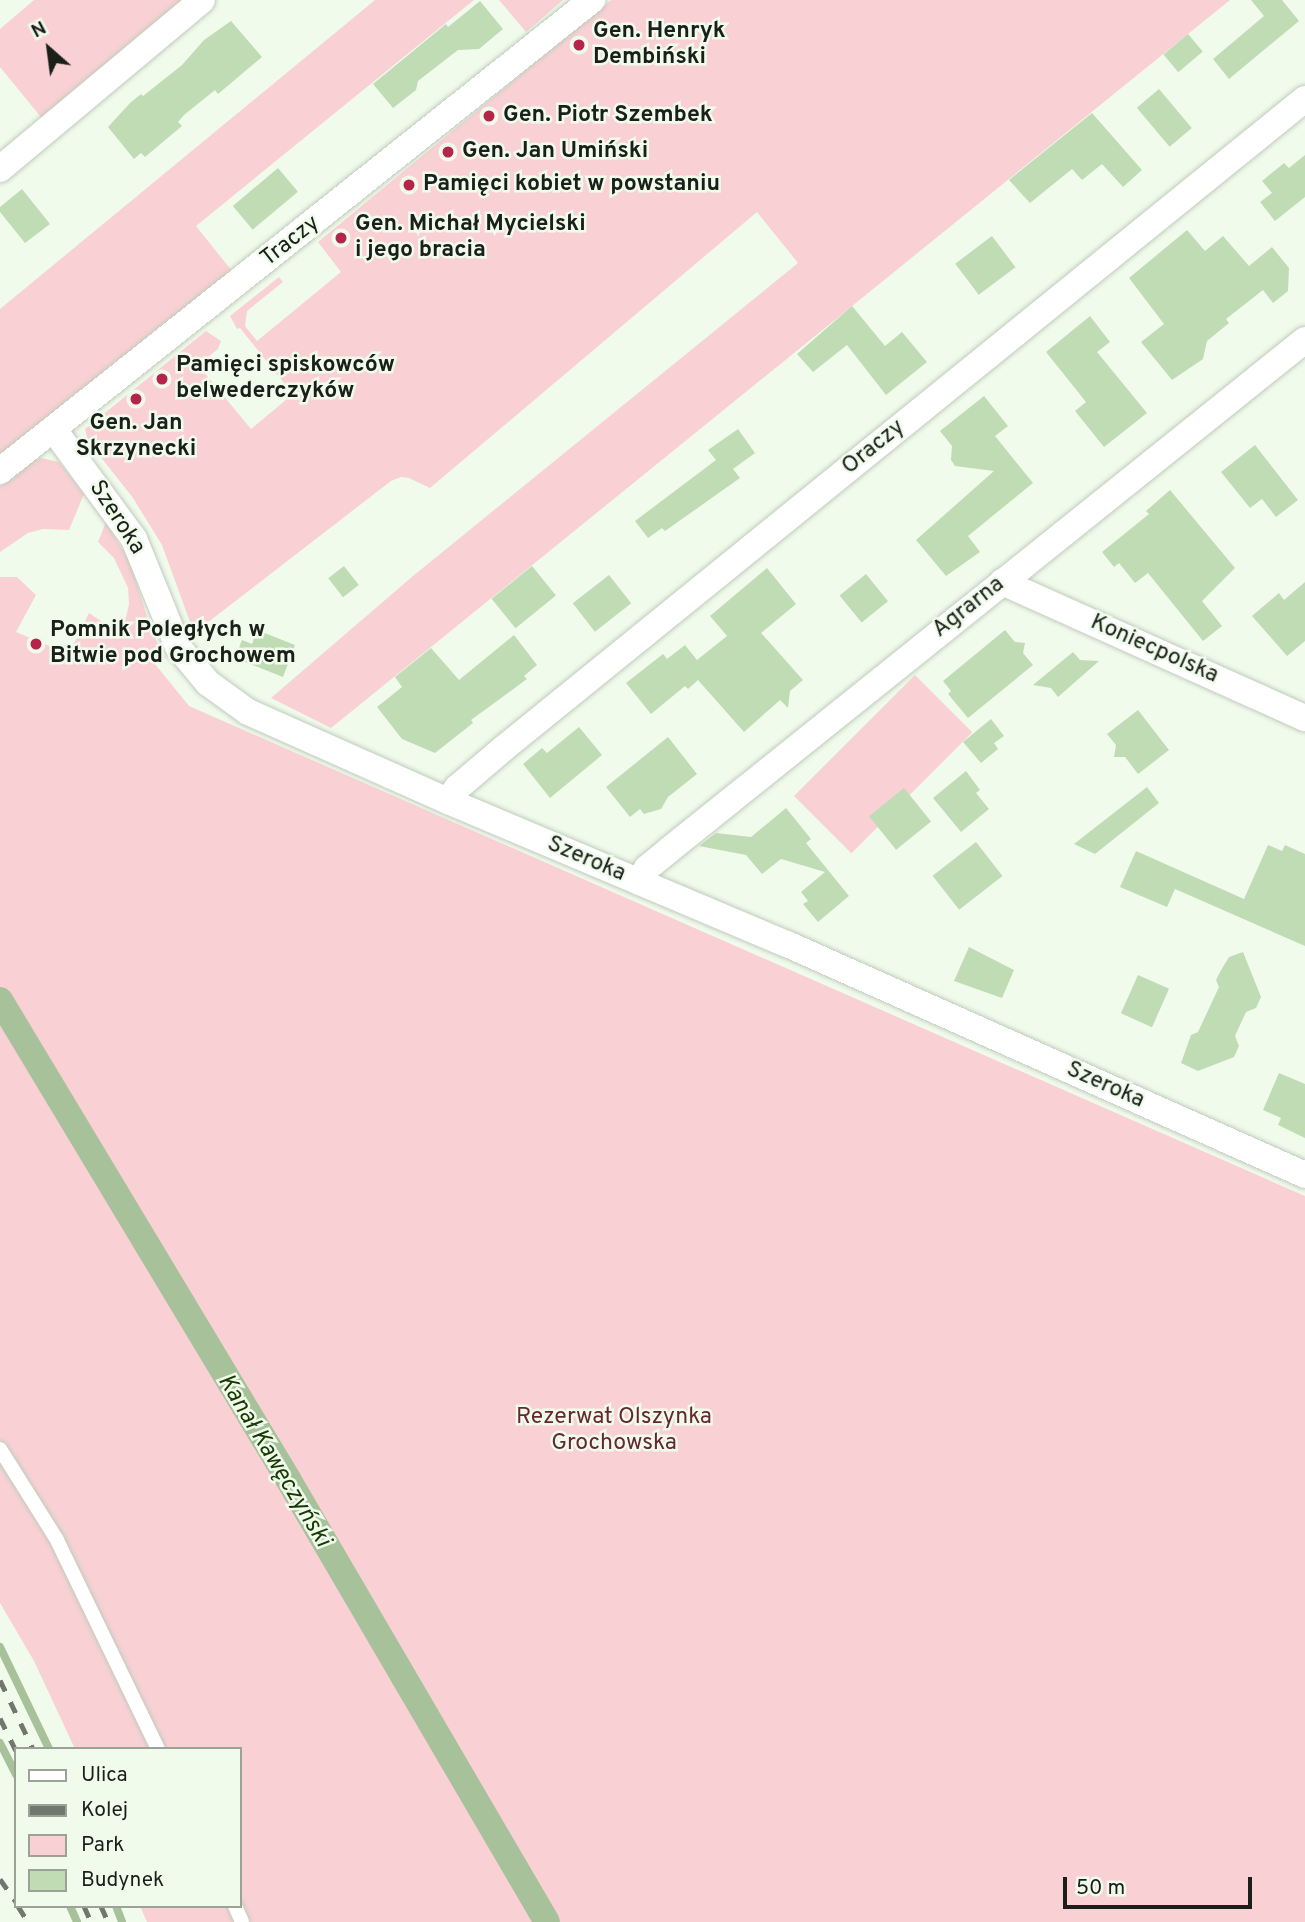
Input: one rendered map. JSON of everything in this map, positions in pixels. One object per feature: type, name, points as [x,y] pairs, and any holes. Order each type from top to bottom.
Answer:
[{"type":"street","points":[[0,169],[202,0]]},
{"type":"street","name":"Traczy","points":[[54,430],[592,0]]},
{"type":"street","name":"Oraczy","points":[[448,801],[457,788],[494,756],[1305,99]]},
{"type":"street","name":"Agrarna","points":[[639,882],[647,868],[669,849],[1305,340]]},
{"type":"street","points":[[0,471],[54,430]]},
{"type":"street","name":"Szeroka","points":[[54,430],[134,539],[171,635],[208,683],[248,712],[448,801],[787,944],[1305,1175]]},
{"type":"street","name":"Koniecpolska","points":[[1002,582],[1305,718]]},
{"type":"lane","points":[[0,1449],[57,1540],[157,1747]]},
{"type":"green space","points":[[34,0],[192,0],[45,122],[0,67],[0,29]]},
{"type":"green space","points":[[375,0],[474,0],[196,226],[232,271],[0,456],[0,309]]},
{"type":"green space","points":[[499,0],[563,0],[526,32]]},
{"type":"green space","points":[[611,0],[1230,0],[331,728],[271,698],[413,576],[798,263],[757,212],[430,488],[409,478],[401,477],[391,481],[194,633],[162,545],[133,498],[88,441],[85,429],[206,331],[221,341],[218,349],[198,365],[251,429],[293,394],[240,328],[237,329],[230,316],[279,277],[283,282],[247,311],[245,326],[257,341],[341,272],[318,242]]},
{"type":"green space","points":[[41,458],[59,462],[84,494],[69,530],[43,529],[28,533],[0,552],[0,486],[34,460]]},
{"type":"green space","name":"Rezerwat Olszynka Grochowska","points":[[106,522],[131,564],[151,630],[165,658],[155,664],[189,706],[1305,1196],[1305,1922],[147,1922],[141,1908],[242,1908],[242,1747],[74,1747],[34,1661],[0,1603],[0,577],[17,577],[36,595],[16,632],[69,654],[89,613],[122,635],[129,604],[128,588],[114,558],[98,542]]},
{"type":"green space","points":[[915,675],[972,732],[851,853],[794,796]]},
{"type":"building","points":[[1251,0],[1282,0],[1299,21],[1229,79],[1213,59],[1264,16]]},
{"type":"building","points":[[480,1],[503,29],[479,49],[458,50],[418,81],[416,90],[393,108],[373,84],[446,24],[448,27]]},
{"type":"building","points":[[231,21],[262,57],[218,94],[215,90],[184,115],[178,122],[182,126],[145,157],[141,153],[134,159],[108,127],[130,103],[182,65],[204,40]]},
{"type":"building","points":[[1188,34],[1203,52],[1178,72],[1163,55]]},
{"type":"building","points":[[1159,89],[1192,128],[1170,147],[1137,108]]},
{"type":"building","points":[[1092,113],[1142,170],[1123,187],[1102,164],[1082,180],[1072,169],[1030,203],[1009,180]]},
{"type":"building","points":[[1305,155],[1305,197],[1275,221],[1260,202],[1272,193],[1262,181],[1284,163],[1289,168]]},
{"type":"building","points":[[278,168],[298,192],[253,230],[233,206]]},
{"type":"building","points":[[22,189],[50,224],[25,243],[0,212],[0,207]]},
{"type":"building","points":[[1187,230],[1205,251],[1223,236],[1249,266],[1272,247],[1289,268],[1288,291],[1273,303],[1263,290],[1226,319],[1229,323],[1207,341],[1203,359],[1172,380],[1141,342],[1164,324],[1129,278]]},
{"type":"building","points":[[992,236],[1015,267],[979,295],[955,264]]},
{"type":"building","points":[[852,306],[885,346],[902,332],[927,362],[886,395],[847,345],[813,372],[797,354]]},
{"type":"building","points":[[1090,316],[1110,342],[1097,352],[1147,413],[1104,447],[1075,411],[1086,402],[1046,352]]},
{"type":"building","points":[[984,396],[1008,426],[995,436],[1033,483],[968,536],[980,552],[946,576],[916,540],[994,471],[955,466],[951,460],[952,446],[940,431]]},
{"type":"building","points":[[738,429],[755,453],[733,469],[740,478],[665,531],[662,528],[648,538],[635,521],[716,460],[708,450]]},
{"type":"building","points":[[1255,445],[1298,500],[1276,517],[1262,499],[1250,508],[1221,472]]},
{"type":"building","points":[[1170,490],[1235,568],[1202,601],[1222,626],[1203,641],[1148,573],[1135,583],[1119,563],[1114,567],[1102,552],[1149,514],[1146,511]]},
{"type":"building","points":[[344,566],[359,585],[343,597],[328,578]]},
{"type":"building","points":[[532,566],[556,596],[516,628],[492,599]]},
{"type":"building","points":[[767,568],[796,604],[761,633],[803,680],[790,691],[788,708],[780,700],[744,732],[698,680],[688,689],[685,686],[651,714],[626,683],[663,654],[667,659],[685,645],[697,660],[727,636],[710,616]]},
{"type":"building","points":[[866,574],[888,601],[862,623],[840,595]]},
{"type":"building","points":[[609,575],[631,603],[595,632],[573,603]]},
{"type":"building","points":[[1305,582],[1305,641],[1287,656],[1252,616],[1279,593],[1284,600]]},
{"type":"building","points":[[257,630],[295,645],[283,677],[235,658],[242,640],[252,644]]},
{"type":"building","points":[[1005,630],[1015,642],[1025,643],[1023,653],[1033,665],[968,718],[948,694],[951,691],[943,681]]},
{"type":"building","points":[[514,635],[537,665],[524,676],[527,679],[471,720],[473,723],[435,753],[402,739],[377,707],[402,687],[395,677],[431,648],[459,680]]},
{"type":"building","points":[[1073,652],[1080,660],[1099,661],[1058,697],[1051,688],[1033,685]]},
{"type":"building","points":[[1138,710],[1169,750],[1138,774],[1125,757],[1114,757],[1116,745],[1107,734]]},
{"type":"building","points":[[991,719],[1004,736],[994,743],[998,749],[981,763],[963,742]]},
{"type":"building","points":[[579,727],[602,755],[550,798],[523,764],[542,748],[547,753]]},
{"type":"building","points":[[668,737],[697,774],[668,797],[661,809],[644,814],[640,809],[630,817],[606,787]]},
{"type":"building","points":[[966,771],[980,790],[976,793],[989,809],[961,832],[933,798]]},
{"type":"building","points":[[1147,787],[1159,803],[1095,854],[1074,844]]},
{"type":"building","points":[[904,788],[931,821],[896,850],[869,816]]},
{"type":"building","points":[[786,808],[811,839],[806,843],[849,896],[818,922],[803,904],[808,901],[801,892],[825,872],[781,859],[762,874],[746,855],[699,846],[716,833],[751,837]]},
{"type":"building","points":[[976,842],[1002,876],[959,910],[933,876]]},
{"type":"building","points":[[1268,845],[1282,851],[1285,845],[1305,854],[1305,946],[1175,889],[1167,907],[1120,887],[1136,851],[1244,899]]},
{"type":"building","points":[[969,947],[1014,970],[1002,998],[954,981]]},
{"type":"building","points":[[1243,952],[1261,997],[1256,1008],[1246,1012],[1235,1036],[1239,1046],[1234,1057],[1198,1071],[1181,1063],[1191,1035],[1198,1032],[1219,987],[1216,980],[1229,957]]},
{"type":"building","points":[[1138,975],[1169,989],[1152,1027],[1121,1013]]},
{"type":"building","points":[[1279,1073],[1305,1084],[1305,1138],[1278,1125],[1281,1118],[1263,1110]]},
{"type":"waterway","name":"Kanał Kawęczyński","points":[[0,1000],[288,1479],[547,1922]]},
{"type":"waterway","points":[[0,1647],[48,1747]]},
{"type":"waterway","points":[[0,1743],[14,1771]]},
{"type":"waterway","points":[[71,1908],[77,1922]]},
{"type":"waterway","points":[[117,1908],[122,1922]]},
{"type":"railway","points":[[0,1680],[32,1747]]},
{"type":"railway","points":[[0,1718],[14,1747]]},
{"type":"railway","points":[[0,1879],[14,1899]]},
{"type":"railway","points":[[19,1908],[28,1922]]},
{"type":"railway","points":[[85,1908],[91,1922]]},
{"type":"railway","points":[[102,1908],[108,1922]]},
{"type":"place","name":"Gen. Henryk Dembiński","points":[[579,45]]},
{"type":"place","name":"Gen. Piotr Szembek","points":[[489,116]]},
{"type":"place","name":"Gen. Jan Umiński","points":[[448,152]]},
{"type":"place","name":"Pamięci kobiet w powstaniu","points":[[409,185]]},
{"type":"place","name":"Gen. Michał Mycielski i jego bracia","points":[[341,238]]},
{"type":"place","name":"Pamięci spiskowców belwederczyków","points":[[162,379]]},
{"type":"place","name":"Gen. Jan Skrzynecki","points":[[136,399]]},
{"type":"place","name":"Pomnik Poległych w Bitwie pod Grochowem","points":[[36,644]]}]
